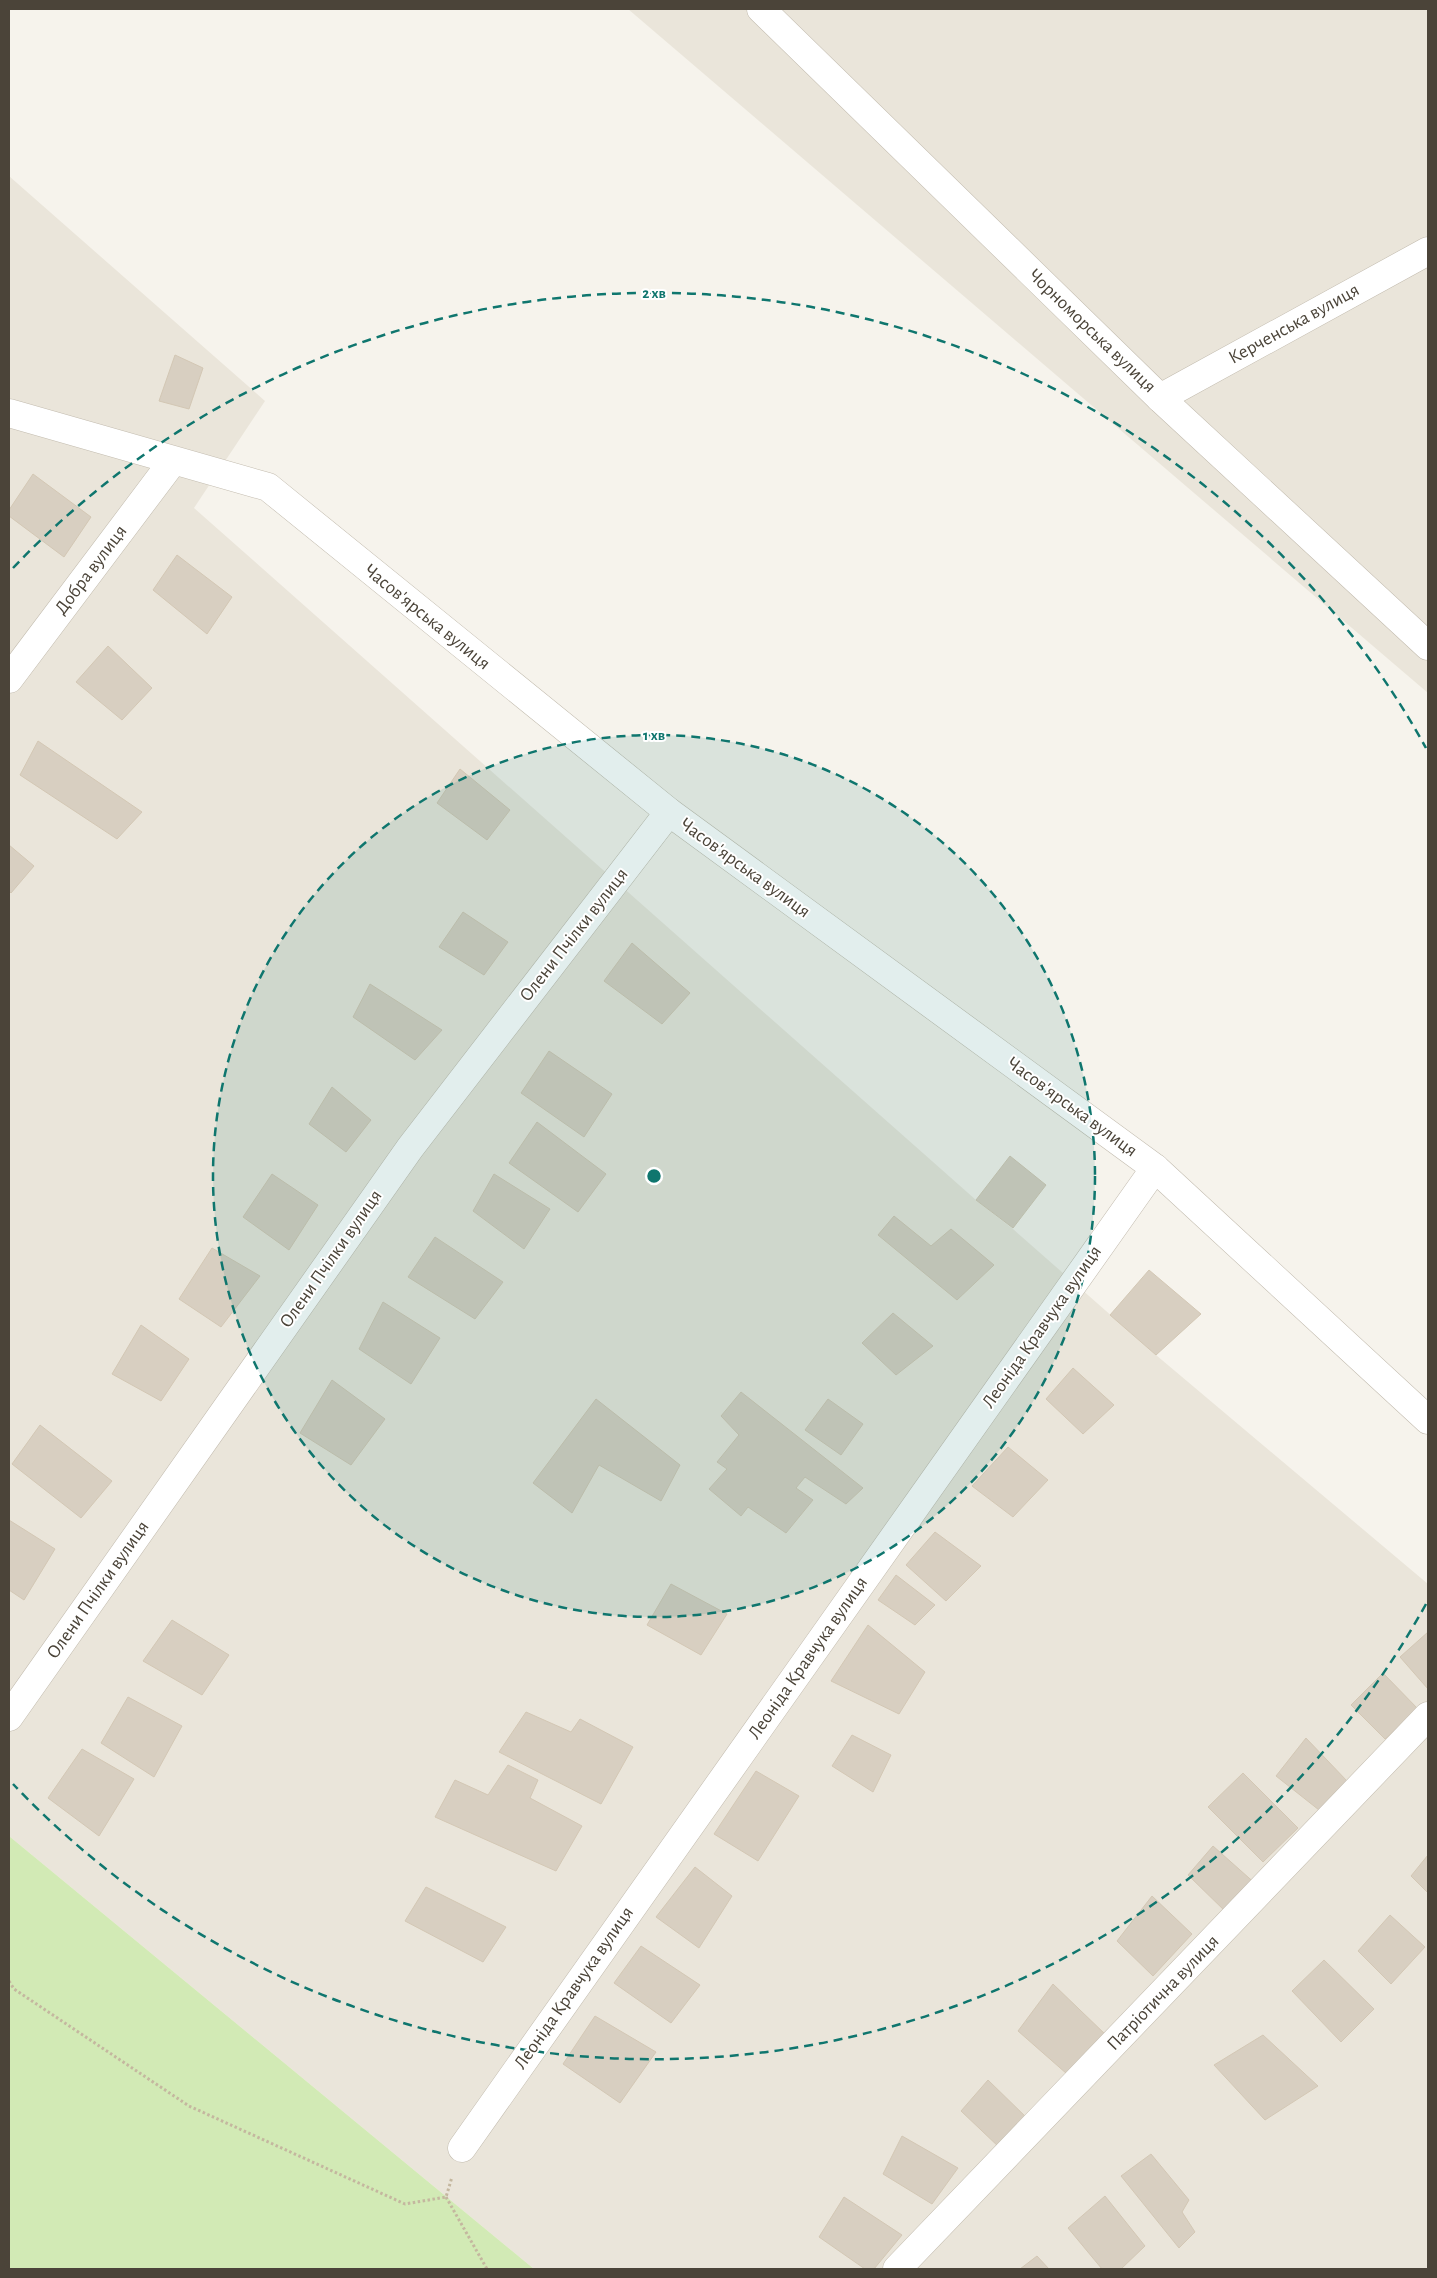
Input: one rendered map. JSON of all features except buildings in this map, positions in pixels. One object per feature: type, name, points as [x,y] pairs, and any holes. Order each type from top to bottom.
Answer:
[{"type":"street","name":"Чорноморська вулиця","points":[[761,9],[1160,398],[1428,646]]},
{"type":"street","name":"Керченська вулиця","points":[[1160,398],[1428,250]]},
{"type":"street","name":"Часов'ярська вулиця","points":[[9,413],[268,487],[670,812],[1155,1168],[1428,1420]]},
{"type":"street","name":"Добра вулиця","points":[[9,679],[174,461]]},
{"type":"street","name":"Олени Пчілки вулиця","points":[[9,1717],[410,1148],[670,812]]},
{"type":"street","name":"Леоніда Кравчука вулиця","points":[[462,2148],[1155,1168]]},
{"type":"street","name":"Патріотична вулиця","points":[[897,2269],[1428,1716]]},
{"type":"path","points":[[9,1981],[14,1989],[189,2106],[405,2204],[446,2197]]},
{"type":"path","points":[[462,2148],[446,2197],[487,2269]]},
{"type":"shaded area","points":[[628,9],[1428,9],[1428,693]]},
{"type":"shaded area","points":[[9,176],[265,401],[194,508],[976,1200],[1013,1229],[1156,1355],[1428,1584],[1428,2269],[534,2269],[9,1836]]},
{"type":"green space","points":[[9,1836],[534,2269],[9,2269]]}]
